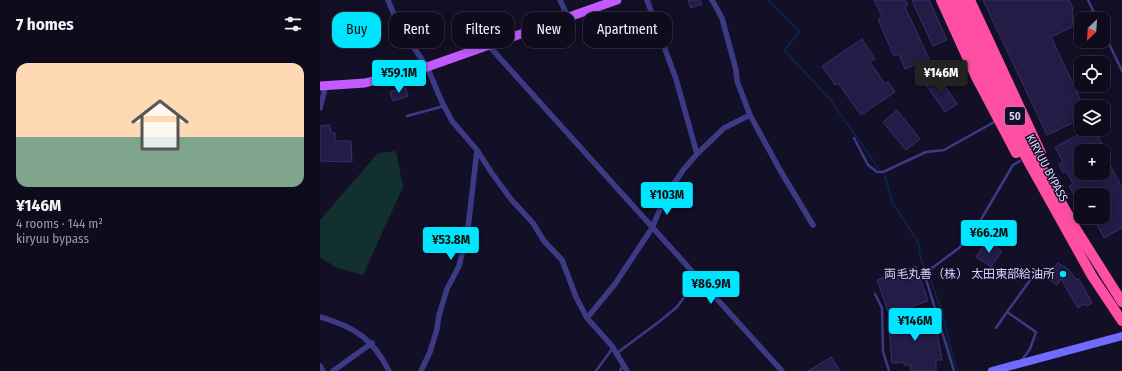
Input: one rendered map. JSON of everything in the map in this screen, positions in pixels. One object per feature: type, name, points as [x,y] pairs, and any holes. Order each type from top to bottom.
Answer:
[{"type":"highway","name":"50","points":[[941,0],[976,77],[1020,161],[1040,196],[1060,221]]},
{"type":"highway","name":"KIRYUU BYPASS","points":[[950,0],[1019,145],[1092,276],[1122,321]]},
{"type":"highway","name":"KIRYUU BYPASS","points":[[960,0],[1027,141],[1076,229],[1122,302]]},
{"type":"highway","name":"50","points":[[970,0],[1062,194],[1076,229]]},
{"type":"main road","points":[[575,15],[617,0]]},
{"type":"main road","points":[[323,86],[365,82],[427,67],[480,48]]},
{"type":"street","points":[[388,0],[398,24],[427,67],[452,121],[477,150],[510,198],[533,223],[544,241],[562,260],[576,297],[587,318],[615,351],[627,371]]},
{"type":"street","points":[[560,0],[566,12]]},
{"type":"street","points":[[647,0],[676,79],[697,154]]},
{"type":"street","points":[[712,0],[722,18],[736,70],[737,81],[750,115],[780,170],[813,225]]},
{"type":"street","points":[[491,48],[782,371]]},
{"type":"street","points":[[320,108],[323,86]]},
{"type":"street","points":[[587,318],[615,284],[652,228],[666,195],[684,169],[724,128],[750,115]]},
{"type":"street","points":[[421,371],[430,352],[447,289],[459,266],[468,228],[477,150]]},
{"type":"street","points":[[320,317],[353,329],[372,343],[390,371]]},
{"type":"street","points":[[992,371],[1122,336]]},
{"type":"street","points":[[333,371],[372,343]]},
{"type":"street","points":[[320,366],[323,371]]},
{"type":"lane","points":[[1088,0],[1094,12]]},
{"type":"lane","points":[[1110,46],[1122,71]]},
{"type":"lane","points":[[407,116],[444,106]]},
{"type":"lane","points":[[854,138],[868,165],[877,172],[883,172],[926,152],[944,150],[998,120]]},
{"type":"lane","points":[[954,371],[926,278],[932,268],[959,248],[979,224],[1013,165],[1020,161]]},
{"type":"lane","points":[[596,371],[615,351],[660,321],[677,307],[698,278]]},
{"type":"lane","points":[[996,328],[1031,278]]},
{"type":"lane","points":[[875,294],[882,308],[883,351],[888,371]]},
{"type":"lane","points":[[1007,312],[1036,332],[1030,349],[1020,364]]},
{"type":"lane","points":[[620,371],[623,365]]},
{"type":"green space","points":[[396,151],[403,187],[363,275],[337,268],[320,257],[320,220],[378,153]]},
{"type":"building","points":[[688,0],[700,0],[702,4],[691,8]]},
{"type":"building","points":[[874,0],[905,0],[908,5],[905,7],[929,59],[905,69],[899,54],[894,56],[878,19],[882,17]]},
{"type":"building","points":[[929,0],[947,40],[933,46],[912,1]]},
{"type":"building","points":[[983,0],[1069,0],[1073,8],[1072,27],[1051,37],[1074,86],[1074,92],[1077,92],[1081,100],[1074,100],[1074,122],[1047,135]]},
{"type":"building","points":[[862,39],[875,59],[870,62],[885,84],[888,82],[895,92],[861,115],[838,83],[835,85],[822,66]]},
{"type":"building","points":[[938,76],[957,104],[945,112],[926,85]]},
{"type":"building","points":[[405,87],[408,96],[393,101],[390,92]]},
{"type":"building","points":[[897,110],[920,139],[906,150],[883,122]]},
{"type":"building","points":[[330,125],[331,133],[335,133],[335,141],[351,141],[352,162],[320,161],[320,126]]},
{"type":"building","points":[[1076,136],[1098,136],[1102,144],[1074,144],[1074,180],[1110,180],[1110,165],[1122,187],[1122,228],[1104,238],[1097,224],[1110,224],[1110,188],[1074,188],[1074,195],[1069,186],[1073,184],[1066,171],[1063,173],[1059,164],[1063,162],[1055,147]]},
{"type":"building","points":[[987,241],[1002,251],[991,267],[976,257]]},
{"type":"building","points":[[1058,263],[1068,269],[1077,280],[1079,279],[1092,303],[1086,306],[1084,304],[1078,308],[1061,279],[1057,285],[1046,277]]},
{"type":"building","points":[[916,266],[928,301],[889,314],[877,280]]},
{"type":"building","points":[[934,315],[942,360],[936,360],[936,371],[911,371],[910,365],[904,365],[904,362],[892,363],[888,317]]},
{"type":"building","points":[[831,357],[840,371],[808,371]]},
{"type":"waterway","points":[[768,0],[800,32],[784,50],[829,98],[879,169]]},
{"type":"waterway","points":[[885,177],[894,205],[918,242],[921,260],[927,273]]},
{"type":"waterway","points":[[930,278],[942,312],[953,358],[958,371]]},
{"type":"place","name":"両毛丸善（株） 太田東部給油所","points":[[1063,274]]}]
